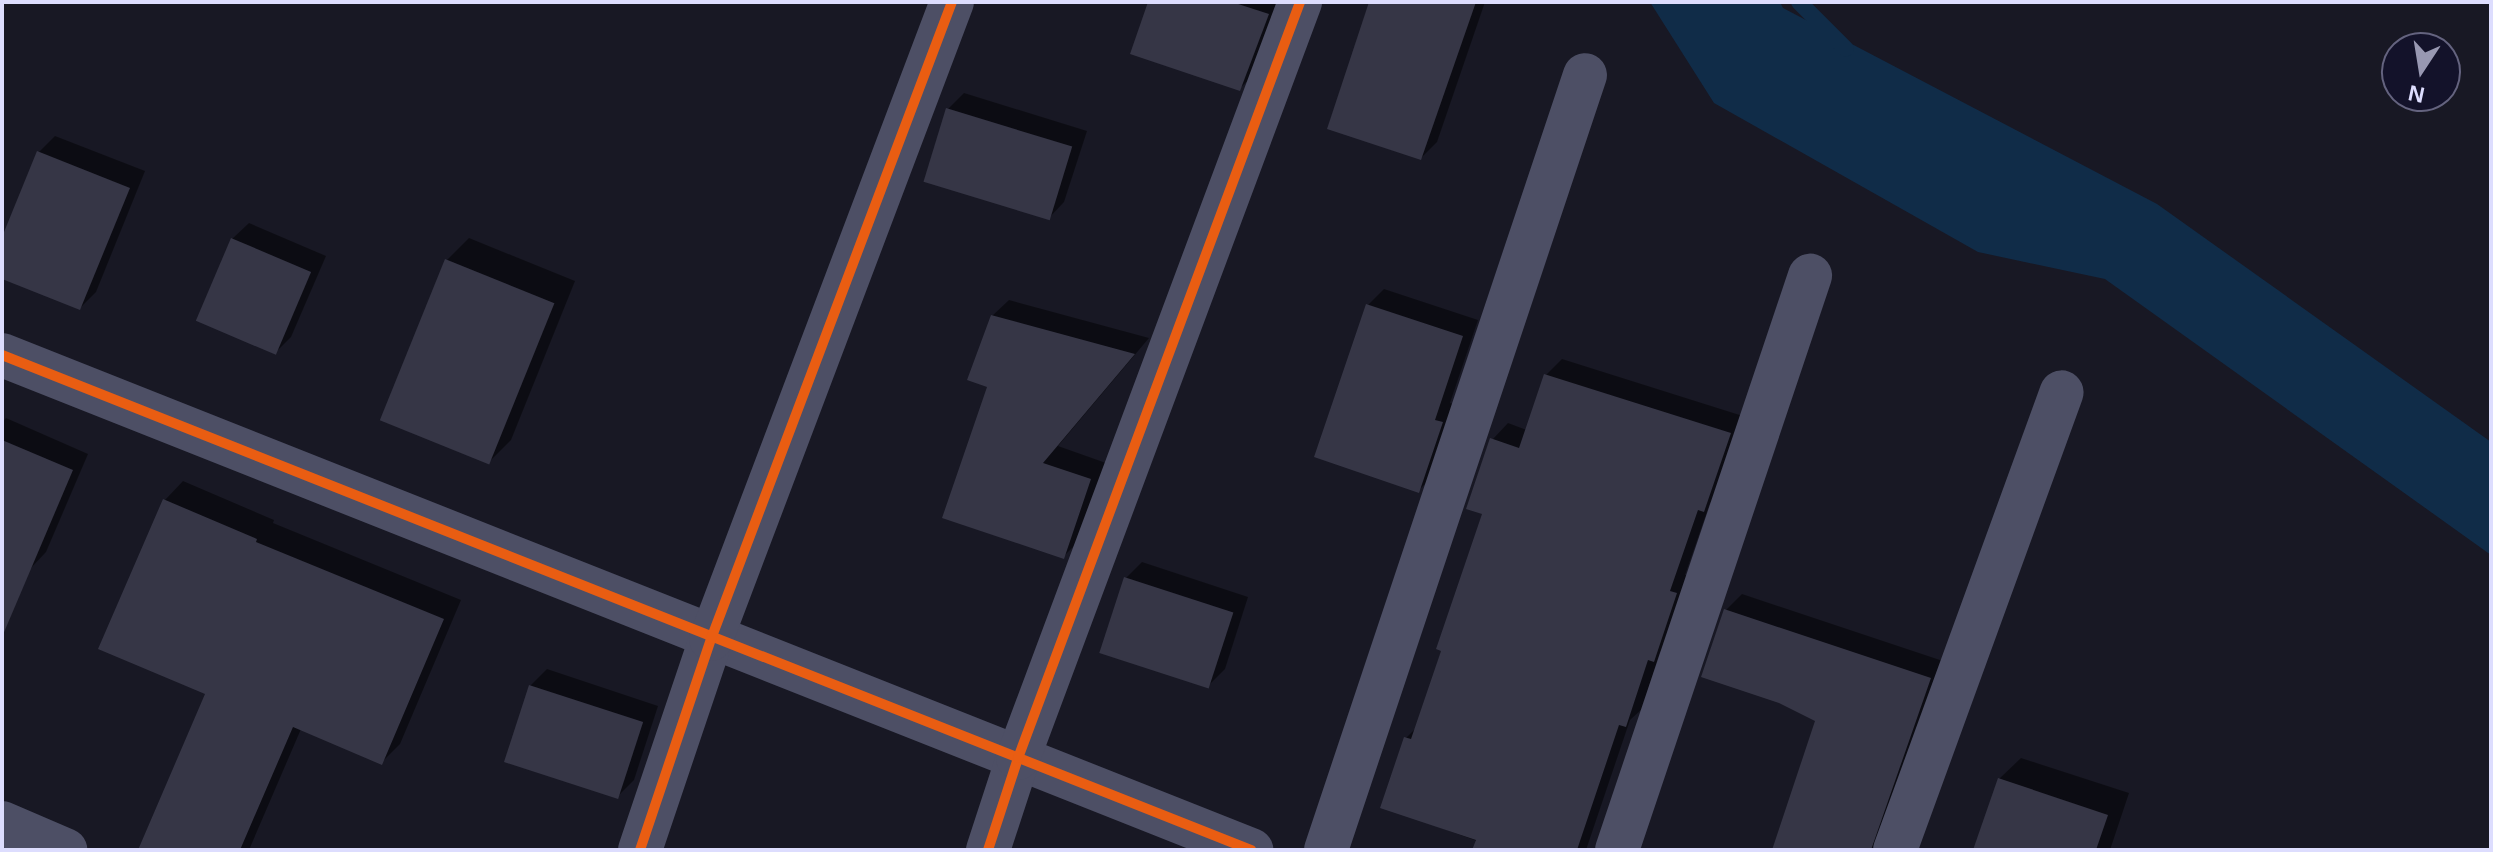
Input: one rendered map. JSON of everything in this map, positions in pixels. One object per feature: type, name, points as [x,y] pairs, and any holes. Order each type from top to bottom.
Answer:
[{"type":"street","points":[[640,850],[711,639],[952,2]]},
{"type":"street","points":[[988,850],[1018,758],[1300,2]]},
{"type":"street","points":[[1326,850],[1585,75]]},
{"type":"street","points":[[1617,850],[1810,276]]},
{"type":"street","points":[[2,355],[711,639],[1251,850]]},
{"type":"street","points":[[1895,850],[2062,392]]},
{"type":"street","points":[[2,823],[65,850]]},
{"type":"water","points":[[1650,2],[1780,2],[1783,8],[2157,204],[2491,442],[2491,555],[2105,279],[1978,252],[1714,103]]},
{"type":"building","points":[[1148,2],[1232,2],[1269,14],[1240,91],[1130,54]]},
{"type":"building","points":[[1369,2],[1476,2],[1421,160],[1327,129]]},
{"type":"building","points":[[946,108],[1072,147],[1050,220],[923,182]]},
{"type":"building","points":[[37,151],[130,188],[80,310],[2,279],[2,237]]},
{"type":"building","points":[[231,238],[311,272],[276,355],[196,321]]},
{"type":"building","points":[[445,259],[554,303],[489,465],[380,420]]},
{"type":"building","points":[[1366,304],[1463,336],[1435,420],[1443,422],[1419,493],[1314,457]]},
{"type":"building","points":[[991,315],[1135,354],[1043,463],[1091,479],[1064,559],[942,518],[987,387],[967,380]]},
{"type":"building","points":[[1544,374],[1731,433],[1704,512],[1698,510],[1670,591],[1677,593],[1654,662],[1648,660],[1626,727],[1619,725],[1577,850],[1472,850],[1476,840],[1380,808],[1404,737],[1411,739],[1441,651],[1436,649],[1482,514],[1466,509],[1490,438],[1519,448]]},
{"type":"building","points":[[2,440],[73,470],[2,637]]},
{"type":"building","points":[[163,499],[257,539],[256,542],[444,619],[382,765],[293,727],[240,850],[138,850],[205,694],[98,649]]},
{"type":"building","points":[[1124,577],[1233,613],[1209,689],[1099,653]]},
{"type":"building","points":[[1724,609],[1931,678],[1871,850],[1772,850],[1815,721],[1779,703],[1701,677]]},
{"type":"building","points":[[529,685],[643,722],[618,799],[504,762]]},
{"type":"building","points":[[1998,778],[2108,815],[2096,850],[1973,850]]},
{"type":"waterway","points":[[1799,2],[1846,49]]},
{"type":"cycle path","points":[[640,850],[711,639],[952,2]]},
{"type":"cycle path","points":[[988,850],[1018,758],[1300,2]]},
{"type":"cycle path","points":[[2,355],[1251,850]]}]
